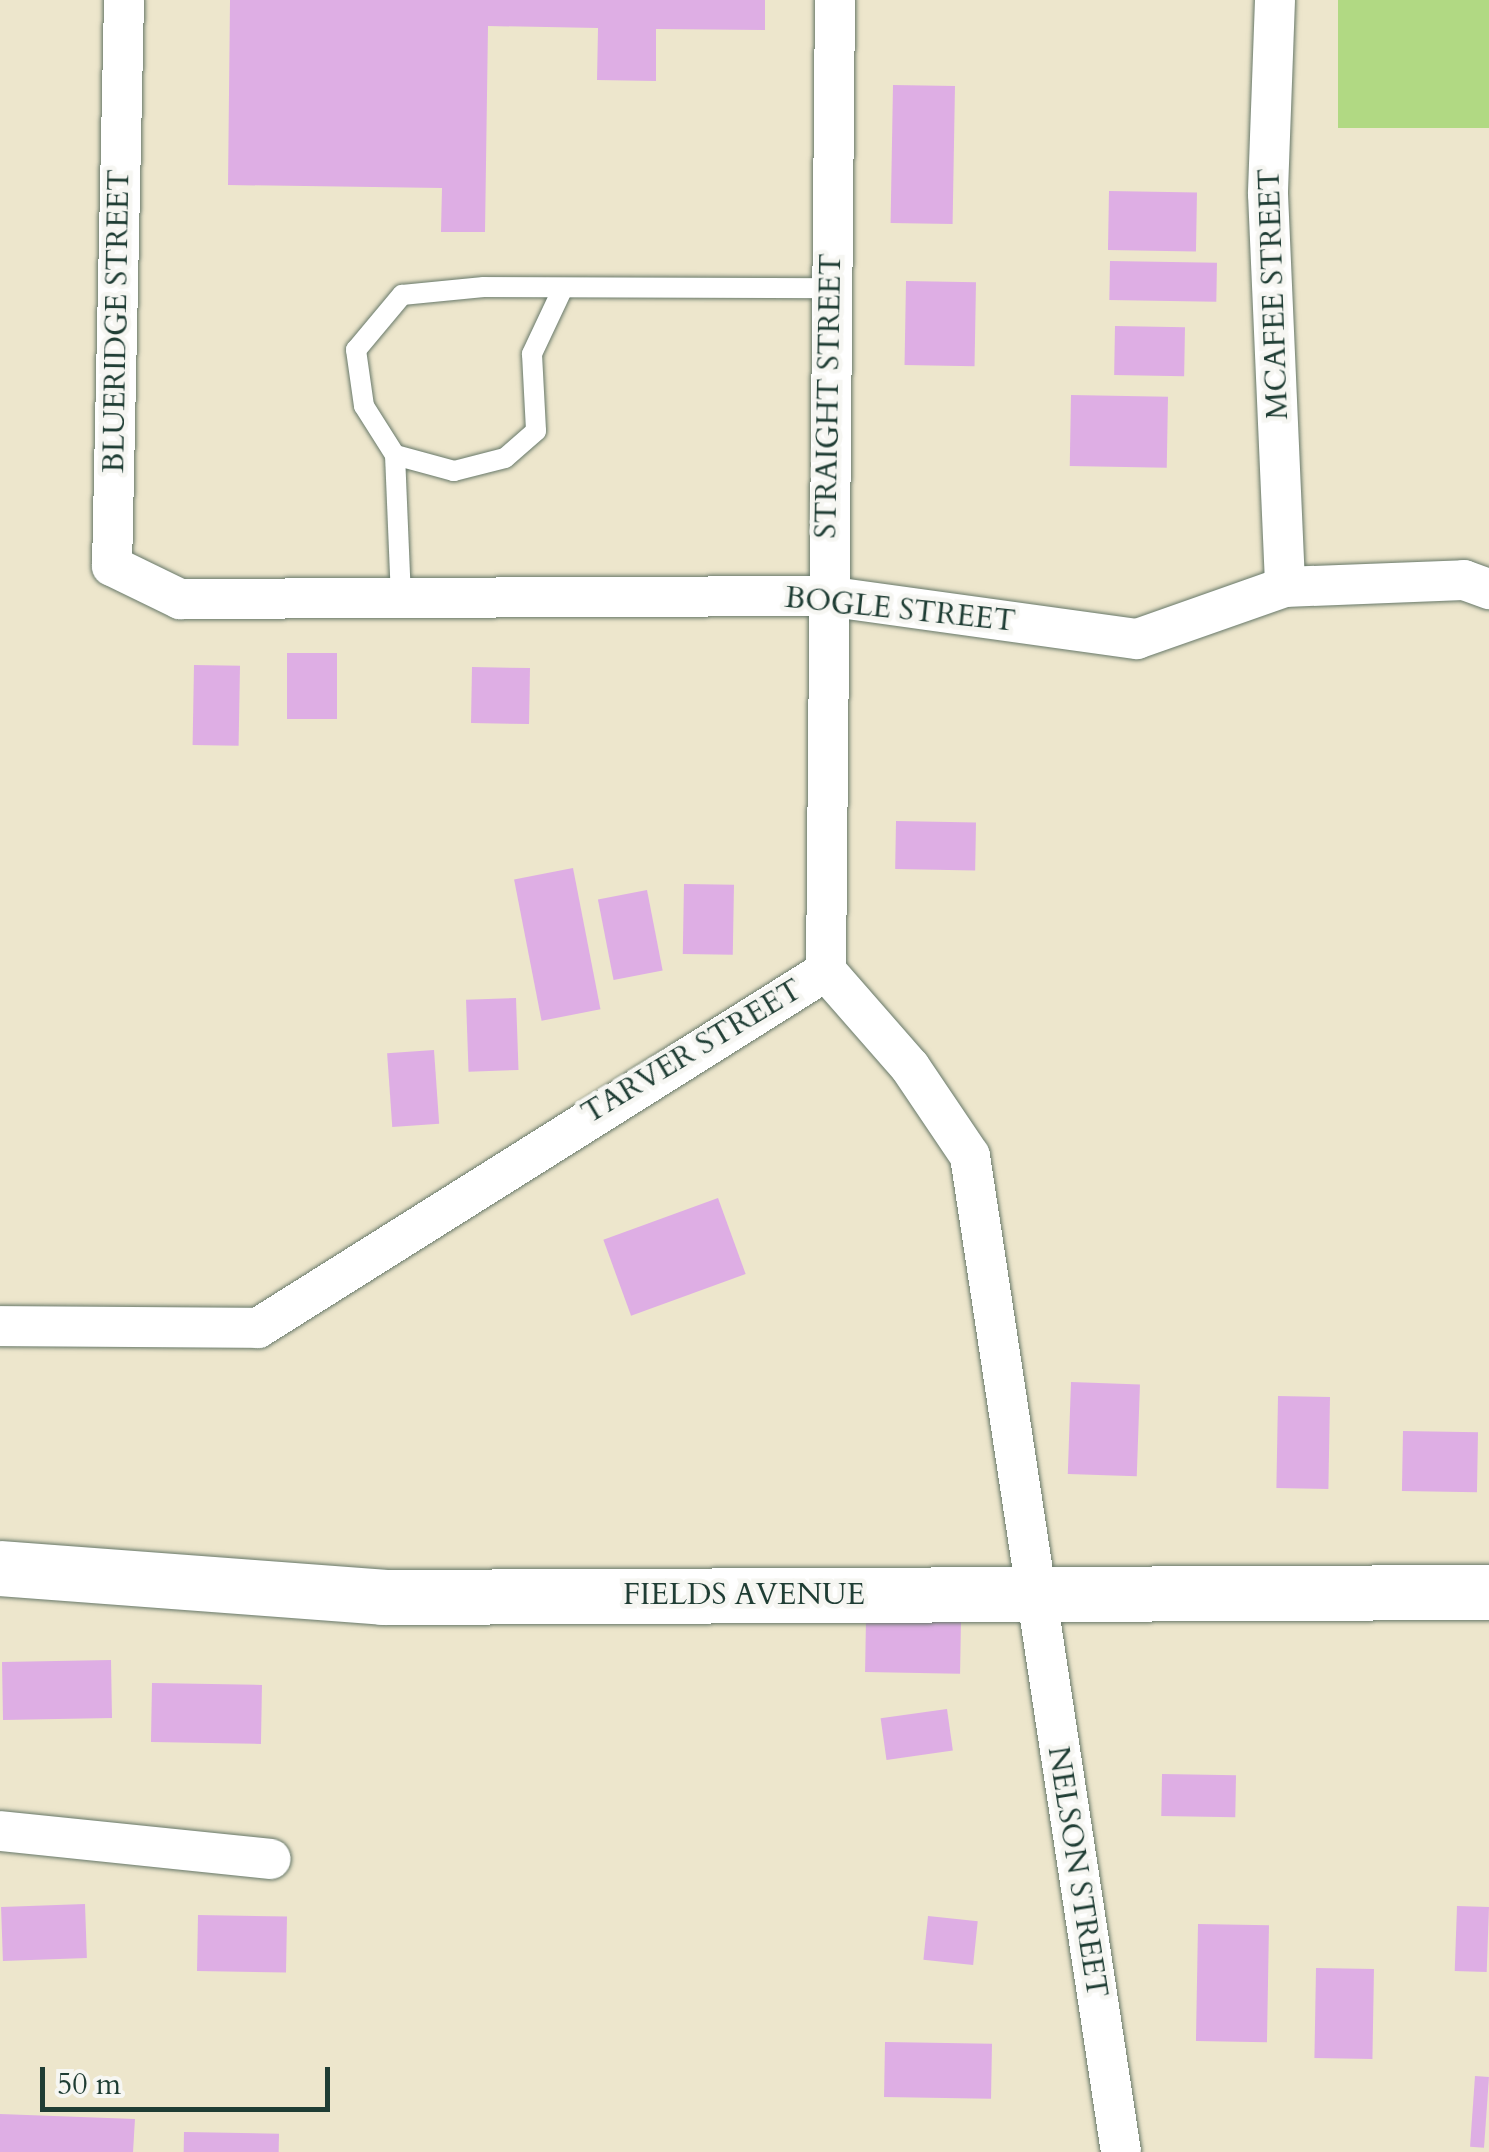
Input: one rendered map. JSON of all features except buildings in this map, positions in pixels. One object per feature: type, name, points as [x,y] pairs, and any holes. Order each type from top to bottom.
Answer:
[{"type":"street","name":"BLUERIDGE STREET","points":[[124,0],[112,566],[180,599]]},
{"type":"street","name":"STRAIGHT STREET","points":[[826,972],[826,596],[835,0]]},
{"type":"street","name":"MCAFEE STREET","points":[[1276,0],[1268,194],[1285,587]]},
{"type":"street","name":"BOGLE STREET","points":[[180,599],[826,596],[1137,639],[1285,587],[1464,580],[1489,588]]},
{"type":"street","name":"TARVER STREET","points":[[0,1326],[258,1328],[826,972],[910,1067],[970,1156],[1034,1593]]},
{"type":"street","name":"FIELDS AVENUE","points":[[0,1568],[288,1596],[1489,1592]]},
{"type":"street","name":"NELSON STREET","points":[[1034,1593],[1121,2152]]},
{"type":"street","points":[[0,1830],[271,1859]]},
{"type":"lane","points":[[401,598],[395,455],[364,406],[356,350],[402,295],[563,288],[831,288]]},
{"type":"lane","points":[[395,455],[454,471],[505,458],[536,431],[532,354],[563,288]]},
{"type":"green space","points":[[1338,0],[1489,0],[1489,128],[1338,128]]}]
